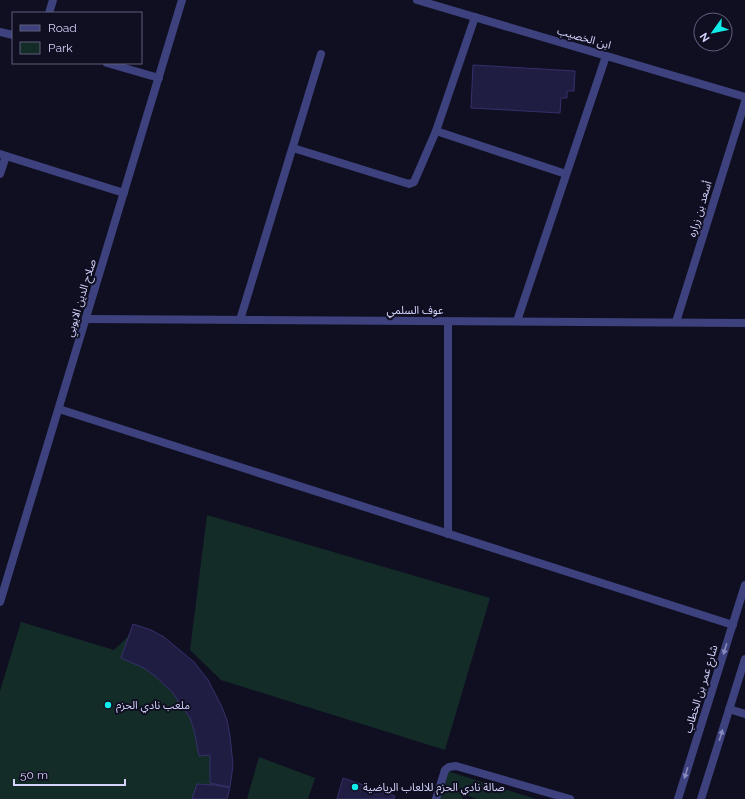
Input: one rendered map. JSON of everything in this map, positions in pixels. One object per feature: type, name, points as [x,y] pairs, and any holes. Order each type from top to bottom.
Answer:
[{"type":"street","points":[[49,12],[53,0]]},
{"type":"street","name":"صلاح الدين الايوبي","points":[[0,602],[3,581],[59,409],[182,0]]},
{"type":"street","name":"ابن الخصيب","points":[[417,0],[745,97]]},
{"type":"street","points":[[293,148],[409,184],[414,182],[436,131],[475,17]]},
{"type":"street","points":[[0,32],[12,36]]},
{"type":"street","points":[[240,320],[321,54]]},
{"type":"street","points":[[517,321],[606,56]]},
{"type":"street","points":[[110,64],[159,78]]},
{"type":"street","name":"أسعد بن زراره","points":[[676,322],[745,102]]},
{"type":"street","points":[[436,131],[566,174]]},
{"type":"street","points":[[0,174],[3,155],[124,193]]},
{"type":"street","name":"عوف السلمي","points":[[86,319],[745,323]]},
{"type":"street","points":[[448,321],[448,534]]},
{"type":"street","points":[[59,409],[732,625]]},
{"type":"street","name":"شارع عمر بن الخطاب","points":[[678,799],[745,585]]},
{"type":"street","points":[[701,799],[745,659]]},
{"type":"street","points":[[729,709],[745,714]]},
{"type":"street","points":[[436,799],[445,770],[449,767],[456,766],[570,799]]},
{"type":"green space","points":[[207,515],[490,598],[445,750],[221,680],[190,650]]},
{"type":"green space","name":"ملعب نادي الحزم","points":[[21,622],[114,650],[133,632],[228,763],[225,799],[0,799],[0,691]]},
{"type":"green space","points":[[259,757],[315,778],[308,799],[247,799]]},
{"type":"green space","points":[[447,771],[536,799],[477,799],[464,794],[462,799],[438,799]]},
{"type":"building","points":[[473,65],[575,71],[574,91],[567,91],[567,98],[561,98],[560,113],[471,108]]},
{"type":"building","points":[[133,624],[151,630],[164,637],[194,662],[208,680],[227,720],[233,765],[230,787],[210,783],[210,755],[199,756],[190,718],[173,693],[144,668],[121,658]]},
{"type":"building","name":"صالة نادي الحزم للالعاب الرياضية","points":[[343,778],[395,796],[394,799],[337,799]]},
{"type":"building","points":[[197,784],[230,788],[227,799],[192,799]]},
{"type":"place","name":"ملعب نادي الحزم","points":[[108,705]]},
{"type":"place","name":"صالة نادي الحزم للالعاب الرياضية","points":[[355,787]]}]
